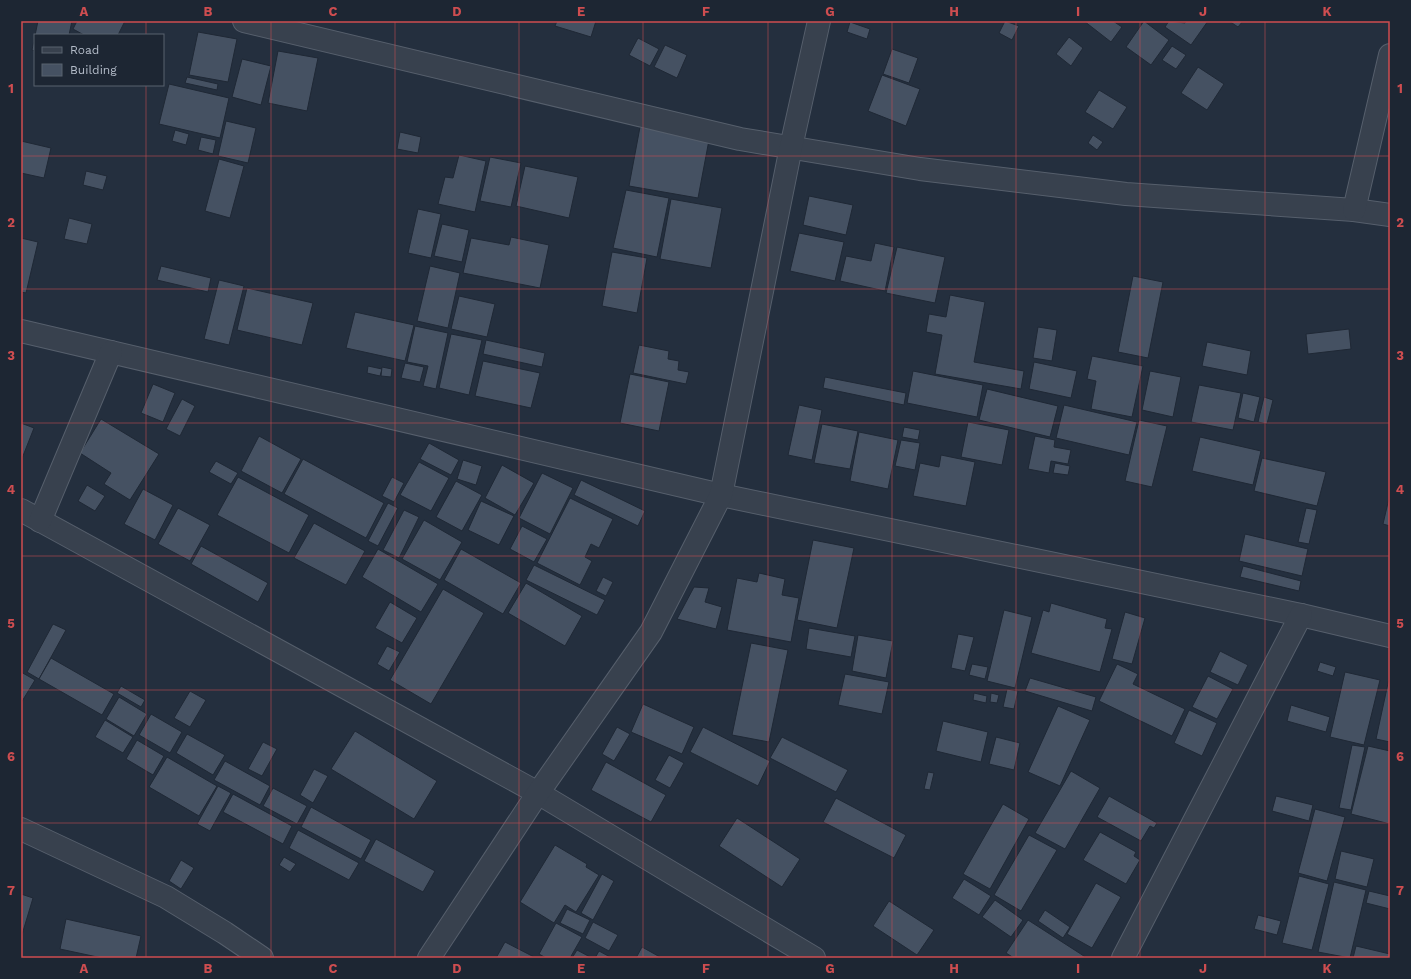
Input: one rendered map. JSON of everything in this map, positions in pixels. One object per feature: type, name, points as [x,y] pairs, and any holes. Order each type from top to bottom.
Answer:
[{"type":"street","points":[[244,21],[740,139],[920,169],[1126,194],[1354,210],[1390,215]]},
{"type":"street","points":[[429,958],[538,793],[651,632],[721,495],[791,147],[819,21]]},
{"type":"street","points":[[1354,210],[1390,55]]},
{"type":"street","points":[[21,331],[721,495],[1301,615],[1390,636]]},
{"type":"street","points":[[40,521],[111,352]]},
{"type":"street","points":[[21,510],[538,793],[814,958]]},
{"type":"street","points":[[1123,958],[1301,615]]},
{"type":"street","points":[[21,829],[166,897],[225,933],[262,958]]},
{"type":"building","points":[[38,21],[72,21],[69,34],[35,34]]},
{"type":"building","points":[[77,21],[125,21],[118,34],[82,34],[73,29]]},
{"type":"building","points":[[557,21],[596,21],[591,37],[555,26]]},
{"type":"building","points":[[1005,21],[1019,26],[1012,40],[999,33]]},
{"type":"building","points":[[1084,21],[1113,21],[1122,27],[1111,42]]},
{"type":"building","points":[[1144,21],[1169,40],[1151,65],[1126,47]]},
{"type":"building","points":[[1169,21],[1185,23],[1186,21],[1208,21],[1191,45],[1165,27]]},
{"type":"building","points":[[1229,21],[1243,21],[1238,27]]},
{"type":"building","points":[[850,22],[870,29],[867,39],[847,32]]},
{"type":"building","points":[[198,32],[237,39],[228,82],[189,75]]},
{"type":"building","points":[[1069,37],[1083,48],[1071,66],[1056,54]]},
{"type":"building","points":[[638,38],[659,49],[650,66],[629,55]]},
{"type":"building","points":[[665,45],[687,55],[677,78],[654,67]]},
{"type":"building","points":[[1172,46],[1186,55],[1176,69],[1162,60]]},
{"type":"building","points":[[892,49],[918,58],[909,83],[883,74]]},
{"type":"building","points":[[278,51],[318,58],[307,111],[268,103]]},
{"type":"building","points":[[242,59],[271,66],[261,105],[232,97]]},
{"type":"building","points":[[1198,67],[1224,84],[1207,110],[1181,93]]},
{"type":"building","points":[[882,75],[920,89],[906,126],[868,111]]},
{"type":"building","points":[[187,77],[218,84],[217,90],[185,83]]},
{"type":"building","points":[[169,84],[229,98],[220,138],[159,124]]},
{"type":"building","points":[[1099,90],[1127,107],[1113,129],[1085,112]]},
{"type":"building","points":[[226,121],[256,128],[248,163],[218,156]]},
{"type":"building","points":[[640,127],[709,140],[698,198],[629,186]]},
{"type":"building","points":[[175,130],[189,134],[186,145],[172,141]]},
{"type":"building","points":[[400,132],[421,137],[418,153],[397,149]]},
{"type":"building","points":[[1093,135],[1103,142],[1097,150],[1088,143]]},
{"type":"building","points":[[201,137],[216,140],[213,154],[198,150]]},
{"type":"building","points":[[21,141],[51,148],[44,178],[21,173]]},
{"type":"building","points":[[459,155],[486,161],[475,212],[438,204],[445,177],[453,178]]},
{"type":"building","points":[[490,157],[521,163],[511,207],[480,201]]},
{"type":"building","points":[[219,159],[244,166],[230,218],[205,211]]},
{"type":"building","points":[[525,166],[578,177],[569,218],[516,206]]},
{"type":"building","points":[[86,171],[107,176],[103,190],[83,185]]},
{"type":"building","points":[[626,190],[669,198],[657,257],[613,248]]},
{"type":"building","points":[[809,196],[853,205],[846,235],[803,225]]},
{"type":"building","points":[[671,199],[722,208],[711,268],[660,259]]},
{"type":"building","points":[[418,209],[441,214],[431,258],[408,253]]},
{"type":"building","points":[[69,218],[92,224],[87,244],[64,239]]},
{"type":"building","points":[[442,224],[469,230],[462,262],[434,256]]},
{"type":"building","points":[[799,233],[844,242],[835,281],[790,271]]},
{"type":"building","points":[[511,237],[549,245],[540,288],[463,273],[471,238],[509,245]]},
{"type":"building","points":[[21,238],[38,242],[26,293],[21,292]]},
{"type":"building","points":[[875,243],[894,247],[885,291],[840,281],[846,256],[871,261]]},
{"type":"building","points":[[897,247],[945,257],[935,303],[886,293]]},
{"type":"building","points":[[612,252],[647,258],[637,313],[602,306]]},
{"type":"building","points":[[161,266],[211,278],[208,292],[157,280]]},
{"type":"building","points":[[430,266],[460,273],[448,328],[417,321]]},
{"type":"building","points":[[1133,276],[1163,282],[1148,358],[1118,352]]},
{"type":"building","points":[[219,280],[244,286],[229,345],[204,339]]},
{"type":"building","points":[[247,288],[313,303],[302,345],[237,330]]},
{"type":"building","points":[[950,295],[985,302],[974,362],[1024,371],[1021,389],[935,374],[942,335],[926,332],[929,314],[946,317]]},
{"type":"building","points":[[459,296],[495,304],[487,337],[451,329]]},
{"type":"building","points":[[355,312],[414,325],[405,361],[346,348]]},
{"type":"building","points":[[415,326],[448,333],[436,389],[423,386],[428,366],[407,362]]},
{"type":"building","points":[[1038,327],[1057,330],[1052,361],[1033,358]]},
{"type":"building","points":[[1349,329],[1351,349],[1308,354],[1306,334]]},
{"type":"building","points":[[451,334],[482,340],[469,395],[439,388]]},
{"type":"building","points":[[486,340],[545,353],[542,367],[483,354]]},
{"type":"building","points":[[1207,342],[1251,351],[1247,375],[1202,366]]},
{"type":"building","points":[[639,345],[669,351],[668,359],[679,361],[678,370],[689,372],[686,384],[633,373]]},
{"type":"building","points":[[1092,356],[1143,366],[1132,417],[1091,409],[1096,381],[1087,379]]},
{"type":"building","points":[[483,361],[540,373],[531,408],[475,396]]},
{"type":"building","points":[[1034,362],[1077,371],[1071,398],[1029,389]]},
{"type":"building","points":[[405,363],[424,367],[420,382],[401,378]]},
{"type":"building","points":[[368,366],[382,369],[380,376],[367,373]]},
{"type":"building","points":[[382,367],[392,369],[391,377],[381,376]]},
{"type":"building","points":[[913,371],[983,385],[977,417],[907,403]]},
{"type":"building","points":[[1150,371],[1181,377],[1173,417],[1142,410]]},
{"type":"building","points":[[630,374],[669,382],[659,431],[620,423]]},
{"type":"building","points":[[825,377],[906,393],[904,405],[823,388]]},
{"type":"building","points":[[153,384],[175,393],[163,422],[141,413]]},
{"type":"building","points":[[1199,385],[1241,393],[1233,430],[1191,422]]},
{"type":"building","points":[[987,389],[1058,406],[1050,437],[979,420]]},
{"type":"building","points":[[1243,393],[1260,397],[1254,422],[1238,418]]},
{"type":"building","points":[[1264,397],[1273,400],[1267,424],[1258,422]]},
{"type":"building","points":[[182,399],[195,406],[180,436],[166,429]]},
{"type":"building","points":[[799,405],[822,410],[812,460],[788,455]]},
{"type":"building","points":[[1064,405],[1137,422],[1129,455],[1056,438]]},
{"type":"building","points":[[101,419],[159,454],[130,500],[104,484],[111,473],[80,453]]},
{"type":"building","points":[[1139,420],[1167,426],[1152,487],[1125,481]]},
{"type":"building","points":[[968,422],[1009,430],[1002,465],[961,457]]},
{"type":"building","points":[[21,423],[34,428],[21,461]]},
{"type":"building","points":[[822,424],[858,431],[850,469],[814,463]]},
{"type":"building","points":[[904,427],[920,430],[918,440],[902,437]]},
{"type":"building","points":[[859,432],[898,440],[888,489],[850,481]]},
{"type":"building","points":[[259,436],[301,459],[282,493],[241,471]]},
{"type":"building","points":[[1035,436],[1055,440],[1054,447],[1071,450],[1068,464],[1051,461],[1049,473],[1028,469]]},
{"type":"building","points":[[1200,437],[1261,451],[1253,485],[1192,471]]},
{"type":"building","points":[[901,440],[920,443],[915,470],[895,466]]},
{"type":"building","points":[[429,443],[459,460],[451,475],[420,459]]},
{"type":"building","points":[[941,455],[975,462],[966,506],[913,496],[920,463],[939,467]]},
{"type":"building","points":[[1262,458],[1326,472],[1317,506],[1254,491]]},
{"type":"building","points":[[303,459],[384,503],[366,538],[284,494]]},
{"type":"building","points":[[463,460],[482,466],[476,485],[457,479]]},
{"type":"building","points":[[216,461],[238,473],[231,484],[209,472]]},
{"type":"building","points":[[419,462],[449,478],[431,511],[400,495]]},
{"type":"building","points":[[1055,463],[1070,466],[1068,475],[1053,473]]},
{"type":"building","points":[[502,465],[534,483],[515,515],[485,498]]},
{"type":"building","points":[[542,473],[573,488],[550,534],[519,518]]},
{"type":"building","points":[[238,477],[309,515],[289,553],[217,515]]},
{"type":"building","points":[[392,477],[404,483],[394,502],[382,496]]},
{"type":"building","points":[[581,480],[645,511],[638,526],[574,495]]},
{"type":"building","points":[[456,481],[482,495],[462,531],[436,517]]},
{"type":"building","points":[[87,485],[105,496],[95,511],[78,501]]},
{"type":"building","points":[[143,489],[173,505],[155,540],[124,524]]},
{"type":"building","points":[[1390,494],[1390,526],[1383,524]]},
{"type":"building","points":[[570,498],[613,519],[599,548],[591,544],[585,557],[592,561],[580,585],[537,563]]},
{"type":"building","points":[[481,501],[514,516],[499,545],[468,530]]},
{"type":"building","points":[[388,503],[398,508],[378,546],[368,541]]},
{"type":"building","points":[[178,508],[210,525],[190,561],[158,544]]},
{"type":"building","points":[[1306,508],[1317,510],[1309,544],[1298,542]]},
{"type":"building","points":[[404,510],[419,517],[399,558],[383,550]]},
{"type":"building","points":[[424,520],[462,542],[440,580],[402,559]]},
{"type":"building","points":[[314,523],[365,551],[346,585],[294,558]]},
{"type":"building","points":[[522,526],[547,539],[534,562],[510,549]]},
{"type":"building","points":[[1245,534],[1308,549],[1302,576],[1239,561]]},
{"type":"building","points":[[813,540],[854,548],[837,628],[797,620]]},
{"type":"building","points":[[201,546],[268,583],[258,602],[191,564]]},
{"type":"building","points":[[378,549],[438,584],[421,612],[362,577]]},
{"type":"building","points":[[461,549],[521,583],[503,614],[444,580]]},
{"type":"building","points":[[534,565],[605,600],[597,615],[526,580]]},
{"type":"building","points":[[1243,566],[1301,581],[1299,591],[1240,577]]},
{"type":"building","points":[[759,573],[785,579],[782,595],[799,598],[791,642],[727,630],[737,578],[757,582]]},
{"type":"building","points":[[603,577],[613,582],[606,596],[596,591]]},
{"type":"building","points":[[526,583],[582,616],[565,646],[508,613]]},
{"type":"building","points":[[694,587],[709,588],[705,602],[722,607],[716,629],[677,619]]},
{"type":"building","points":[[443,589],[484,613],[431,704],[390,680]]},
{"type":"building","points":[[390,602],[417,618],[402,643],[375,628]]},
{"type":"building","points":[[1051,603],[1107,619],[1105,628],[1112,629],[1100,672],[1031,653],[1043,610],[1049,612]]},
{"type":"building","points":[[1004,610],[1032,617],[1015,688],[987,681]]},
{"type":"building","points":[[1125,612],[1145,618],[1132,664],[1112,659]]},
{"type":"building","points":[[53,624],[66,630],[39,679],[27,672]]},
{"type":"building","points":[[809,628],[855,636],[851,657],[806,649]]},
{"type":"building","points":[[958,634],[974,637],[965,671],[951,668]]},
{"type":"building","points":[[858,635],[893,641],[886,678],[852,671]]},
{"type":"building","points":[[751,643],[788,650],[769,742],[732,735]]},
{"type":"building","points":[[387,646],[400,652],[389,671],[377,664]]},
{"type":"building","points":[[1220,651],[1248,665],[1238,685],[1210,672]]},
{"type":"building","points":[[51,658],[114,694],[102,715],[39,679]]},
{"type":"building","points":[[1320,662],[1336,667],[1333,676],[1317,671]]},
{"type":"building","points":[[972,664],[988,667],[985,679],[969,675]]},
{"type":"building","points":[[1117,664],[1138,674],[1133,684],[1185,709],[1172,736],[1099,701]]},
{"type":"building","points":[[21,672],[35,680],[21,703]]},
{"type":"building","points":[[1345,672],[1380,680],[1364,745],[1330,737]]},
{"type":"building","points":[[845,674],[889,682],[882,714],[838,705]]},
{"type":"building","points":[[1390,674],[1390,742],[1376,739]]},
{"type":"building","points":[[1208,676],[1233,689],[1217,719],[1192,707]]},
{"type":"building","points":[[1030,678],[1096,697],[1092,711],[1025,691]]},
{"type":"building","points":[[121,686],[145,700],[141,707],[117,693]]},
{"type":"building","points":[[1007,689],[1018,691],[1014,709],[1003,707]]},
{"type":"building","points":[[190,691],[206,700],[190,727],[174,718]]},
{"type":"building","points":[[974,693],[987,696],[986,703],[973,700]]},
{"type":"building","points":[[991,693],[999,695],[997,703],[990,702]]},
{"type":"building","points":[[119,697],[147,714],[134,736],[106,719]]},
{"type":"building","points":[[643,704],[694,727],[682,754],[631,732]]},
{"type":"building","points":[[1291,705],[1330,717],[1326,732],[1287,721]]},
{"type":"building","points":[[1058,706],[1090,720],[1060,786],[1028,772]]},
{"type":"building","points":[[1189,710],[1217,723],[1202,756],[1174,743]]},
{"type":"building","points":[[151,714],[182,732],[170,753],[139,735]]},
{"type":"building","points":[[105,720],[133,737],[123,753],[95,737]]},
{"type":"building","points":[[943,721],[988,732],[981,762],[936,751]]},
{"type":"building","points":[[617,727],[630,734],[614,761],[602,754]]},
{"type":"building","points":[[703,727],[770,761],[758,786],[690,752]]},
{"type":"building","points":[[355,731],[437,781],[414,819],[331,769]]},
{"type":"building","points":[[187,734],[225,755],[213,775],[176,753]]},
{"type":"building","points":[[782,737],[848,770],[836,792],[770,758]]},
{"type":"building","points":[[996,737],[1020,743],[1014,770],[989,764]]},
{"type":"building","points":[[137,740],[164,756],[153,775],[126,759]]},
{"type":"building","points":[[263,742],[277,749],[262,776],[248,769]]},
{"type":"building","points":[[1352,745],[1365,747],[1351,810],[1339,808]]},
{"type":"building","points":[[1368,746],[1390,751],[1390,824],[1351,814]]},
{"type":"building","points":[[669,755],[684,763],[670,788],[655,780]]},
{"type":"building","points":[[167,757],[217,786],[199,816],[149,787]]},
{"type":"building","points":[[225,761],[270,786],[260,805],[214,780]]},
{"type":"building","points":[[606,762],[666,795],[651,822],[591,790]]},
{"type":"building","points":[[314,769],[328,776],[313,803],[300,795]]},
{"type":"building","points":[[1071,771],[1100,788],[1065,849],[1035,833]]},
{"type":"building","points":[[928,772],[934,773],[930,790],[924,789]]},
{"type":"building","points":[[218,786],[231,793],[210,831],[197,824]]},
{"type":"building","points":[[273,788],[307,806],[297,824],[263,806]]},
{"type":"building","points":[[233,794],[292,826],[283,844],[223,812]]},
{"type":"building","points":[[1109,796],[1157,823],[1154,828],[1150,826],[1141,841],[1097,817]]},
{"type":"building","points":[[1276,796],[1313,805],[1309,821],[1272,811]]},
{"type":"building","points":[[836,798],[906,835],[894,858],[823,822]]},
{"type":"building","points":[[1003,804],[1029,819],[990,889],[963,874]]},
{"type":"building","points":[[311,807],[371,840],[361,859],[301,827]]},
{"type":"building","points":[[1315,809],[1345,817],[1327,881],[1298,873]]},
{"type":"building","points":[[737,818],[800,859],[782,887],[719,846]]},
{"type":"building","points":[[298,830],[359,863],[349,880],[289,848]]},
{"type":"building","points":[[1100,832],[1136,852],[1134,856],[1140,860],[1126,884],[1083,860]]},
{"type":"building","points":[[1029,835],[1057,850],[1021,911],[994,895]]},
{"type":"building","points":[[376,839],[435,871],[423,892],[364,861]]},
{"type":"building","points":[[555,845],[587,864],[586,867],[599,875],[576,912],[565,905],[554,923],[520,902]]},
{"type":"building","points":[[1341,851],[1374,859],[1367,887],[1335,879]]},
{"type":"building","points":[[284,857],[296,864],[290,872],[279,865]]},
{"type":"building","points":[[181,860],[194,868],[181,889],[169,881]]},
{"type":"building","points":[[602,874],[614,881],[593,920],[581,913]]},
{"type":"building","points":[[1299,876],[1329,884],[1312,950],[1282,943]]},
{"type":"building","points":[[964,879],[991,896],[979,915],[952,898]]},
{"type":"building","points":[[1334,882],[1366,890],[1350,958],[1318,952]]},
{"type":"building","points":[[1096,883],[1121,897],[1092,948],[1067,934]]},
{"type":"building","points":[[1369,891],[1390,896],[1390,909],[1366,903]]},
{"type":"building","points":[[21,894],[33,898],[21,938]]},
{"type":"building","points":[[995,900],[1023,920],[1011,937],[982,917]]},
{"type":"building","points":[[889,901],[934,930],[917,955],[873,926]]},
{"type":"building","points":[[567,909],[590,920],[583,934],[560,923]]},
{"type":"building","points":[[1045,910],[1070,927],[1063,938],[1038,921]]},
{"type":"building","points":[[1258,915],[1281,921],[1277,935],[1254,929]]},
{"type":"building","points":[[66,919],[141,936],[136,958],[102,958],[60,949]]},
{"type":"building","points":[[1028,920],[1087,958],[1014,958],[1006,953]]},
{"type":"building","points":[[593,922],[618,935],[609,951],[585,938]]},
{"type":"building","points":[[556,923],[582,937],[570,958],[546,958],[539,954]]},
{"type":"building","points":[[505,942],[536,958],[496,958]]},
{"type":"building","points":[[1356,946],[1390,954],[1390,958],[1353,958]]},
{"type":"building","points":[[642,947],[660,957],[660,958],[636,958]]},
{"type":"building","points":[[577,950],[592,958],[572,958]]},
{"type":"building","points":[[599,951],[612,958],[595,958]]}]
